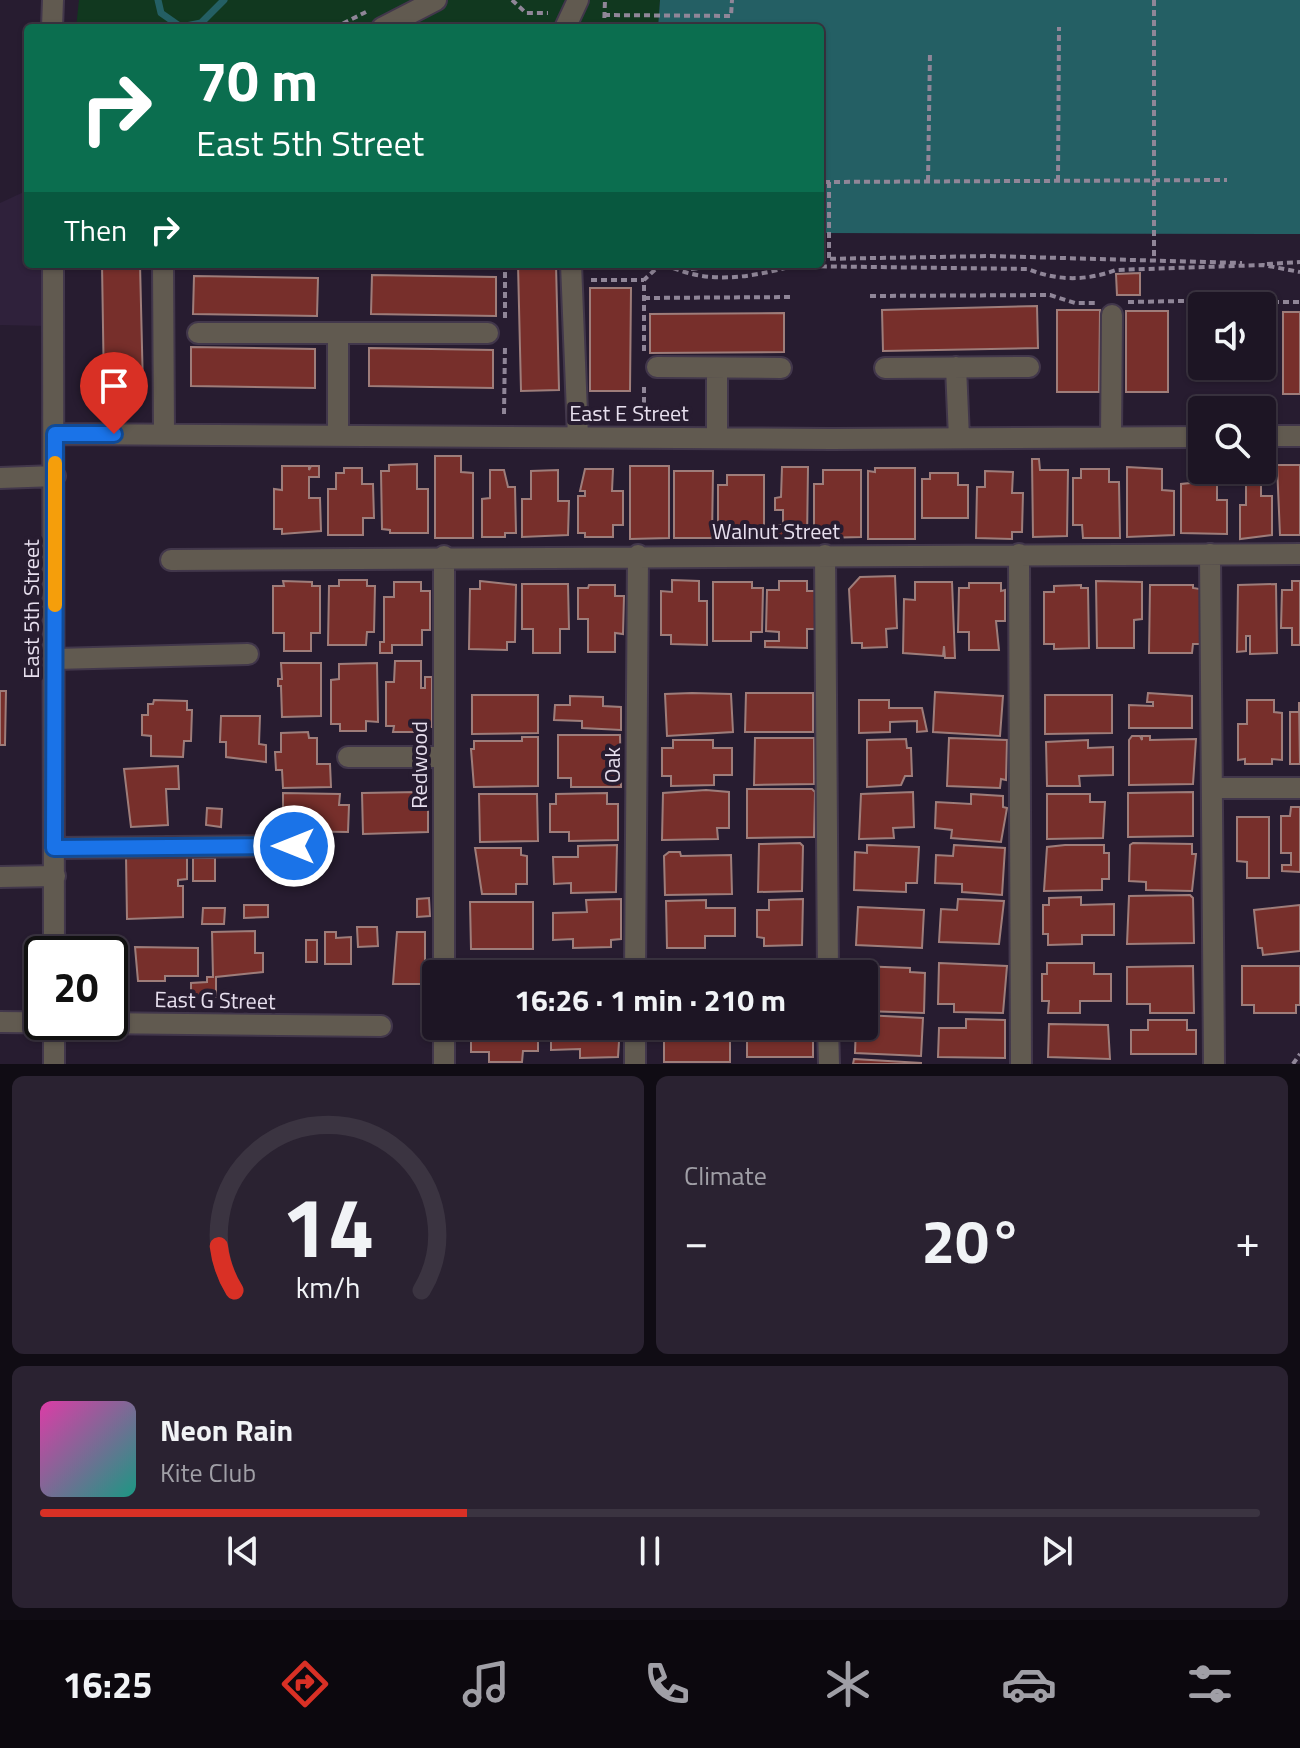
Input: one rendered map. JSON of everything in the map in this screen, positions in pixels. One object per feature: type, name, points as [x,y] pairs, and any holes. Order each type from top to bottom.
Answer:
[{"type":"street","points":[[52,24],[53,0]]},
{"type":"street","points":[[390,24],[436,0]]},
{"type":"street","points":[[567,24],[578,0]]},
{"type":"street","name":"East 5th Street","points":[[53,268],[54,936]]},
{"type":"street","points":[[163,268],[164,434]]},
{"type":"street","points":[[571,268],[578,437]]},
{"type":"street","points":[[1111,437],[1114,307]]},
{"type":"street","points":[[198,333],[488,333]]},
{"type":"street","points":[[338,333],[338,436]]},
{"type":"street","points":[[648,364],[781,368]]},
{"type":"street","points":[[956,367],[959,438]]},
{"type":"street","points":[[885,368],[1029,367]]},
{"type":"street","points":[[717,368],[717,438]]},
{"type":"street","name":"East E Street","points":[[55,434],[1188,437]]},
{"type":"street","points":[[1276,436],[1300,436]]},
{"type":"street","points":[[0,478],[55,476]]},
{"type":"street","points":[[1019,554],[1021,1064]]},
{"type":"street","points":[[1210,554],[1214,1064]]},
{"type":"street","name":"Walnut Street","points":[[171,560],[444,556],[1300,554]]},
{"type":"street","name":"Oak","points":[[635,960],[638,555]]},
{"type":"street","points":[[825,555],[828,960]]},
{"type":"street","name":"Redwood","points":[[444,556],[444,960]]},
{"type":"street","points":[[55,659],[248,654]]},
{"type":"street","points":[[348,757],[443,757]]},
{"type":"street","points":[[1213,788],[1300,788]]},
{"type":"street","points":[[54,848],[294,846]]},
{"type":"street","points":[[0,877],[55,876]]},
{"type":"street","name":"East G Street","points":[[0,1022],[24,1022]]},
{"type":"street","name":"East G Street","points":[[128,1023],[381,1026]]},
{"type":"street","points":[[54,1040],[54,1064]]},
{"type":"street","points":[[444,1040],[444,1064]]},
{"type":"street","points":[[635,1040],[635,1064]]},
{"type":"street","points":[[828,1040],[829,1064]]},
{"type":"path","points":[[512,0],[526,13],[550,13]]},
{"type":"path","points":[[604,24],[605,0]]},
{"type":"path","points":[[604,15],[731,16],[732,0]]},
{"type":"path","points":[[1154,0],[1154,261]]},
{"type":"path","points":[[342,24],[376,7]]},
{"type":"path","points":[[1058,181],[1059,27]]},
{"type":"path","points":[[928,181],[930,52]]},
{"type":"path","points":[[824,182],[1227,180]]},
{"type":"path","points":[[829,182],[829,259]]},
{"type":"path","points":[[824,259],[990,256],[1263,265],[1300,272]]},
{"type":"path","points":[[824,266],[1028,269],[1049,278],[1093,278],[1116,270],[1300,262]]},
{"type":"path","points":[[1223,266],[1224,275]]},
{"type":"path","points":[[586,280],[644,280],[658,268]]},
{"type":"path","points":[[674,268],[703,279],[732,278],[783,268]]},
{"type":"path","points":[[644,280],[648,364],[644,413]]},
{"type":"path","points":[[870,296],[1050,295],[1075,303],[1114,307],[1185,301]]},
{"type":"path","points":[[644,298],[793,297]]},
{"type":"path","points":[[1276,302],[1300,302]]},
{"type":"path","points":[[1293,1064],[1300,1054]]},
{"type":"shaded area","points":[[79,0],[660,0],[658,24],[76,24]]},
{"type":"shaded area","points":[[660,0],[1300,0],[1300,234],[824,233],[824,24],[658,24]]},
{"type":"shaded area","points":[[24,192],[24,268],[43,268],[48,326],[0,325],[0,203]]},
{"type":"building","points":[[102,268],[140,268],[143,389],[104,390]]},
{"type":"building","points":[[518,268],[556,268],[559,390],[521,391]]},
{"type":"building","points":[[1140,273],[1140,295],[1117,295],[1116,274]]},
{"type":"building","points":[[372,275],[496,277],[496,316],[371,314]]},
{"type":"building","points":[[194,276],[318,278],[317,316],[193,314]]},
{"type":"building","points":[[590,288],[631,288],[630,391],[590,391]]},
{"type":"building","points":[[1037,306],[1038,348],[883,351],[882,310]]},
{"type":"building","points":[[1057,310],[1100,310],[1099,392],[1057,392]]},
{"type":"building","points":[[1126,311],[1168,311],[1168,392],[1126,392]]},
{"type":"building","points":[[1283,312],[1300,312],[1300,394],[1283,394]]},
{"type":"building","points":[[784,313],[784,352],[650,353],[650,314]]},
{"type":"building","points":[[191,347],[315,349],[315,388],[191,386]]},
{"type":"building","points":[[369,348],[493,350],[493,388],[369,386]]},
{"type":"building","points":[[435,456],[461,456],[461,472],[473,473],[473,538],[435,538]]},
{"type":"building","points":[[1032,459],[1039,459],[1040,470],[1068,470],[1067,536],[1033,537]]},
{"type":"building","points":[[417,464],[417,489],[428,489],[428,533],[390,533],[390,530],[382,529],[381,471],[389,471],[389,465]]},
{"type":"building","points":[[1277,465],[1300,465],[1300,535],[1280,535]]},
{"type":"building","points":[[282,466],[309,466],[309,470],[311,466],[319,466],[319,477],[309,477],[309,498],[320,498],[321,531],[282,534],[282,529],[274,529],[274,489],[282,490]]},
{"type":"building","points":[[630,466],[669,466],[669,538],[630,539]]},
{"type":"building","points":[[782,467],[808,467],[807,540],[776,540],[776,525],[783,525],[783,510],[775,510],[775,498],[781,497]]},
{"type":"building","points":[[1127,467],[1162,469],[1162,490],[1174,491],[1174,535],[1127,537]]},
{"type":"building","points":[[344,468],[362,468],[362,484],[373,484],[374,518],[363,518],[363,535],[328,535],[328,489],[336,489],[336,473],[344,473]]},
{"type":"building","points":[[875,468],[915,468],[915,539],[868,539],[868,471],[875,472]]},
{"type":"building","points":[[585,469],[613,469],[612,491],[623,491],[623,525],[613,525],[613,537],[585,537],[585,533],[578,533],[578,496],[585,496],[585,491],[580,491]]},
{"type":"building","points":[[1081,469],[1109,469],[1109,482],[1119,482],[1120,538],[1083,538],[1082,525],[1073,525],[1073,478],[1081,478]]},
{"type":"building","points":[[490,470],[504,470],[508,487],[515,487],[516,533],[505,533],[505,537],[482,537],[482,499],[490,498]]},
{"type":"building","points":[[558,470],[558,501],[569,501],[568,535],[522,537],[522,499],[531,499],[531,471]]},
{"type":"building","points":[[823,470],[861,470],[861,537],[822,538],[822,533],[814,533],[814,484],[823,484]]},
{"type":"building","points":[[674,471],[713,471],[712,538],[674,538]]},
{"type":"building","points":[[985,471],[1013,472],[1012,493],[1023,493],[1022,532],[1012,532],[1012,539],[976,538],[977,487],[985,487]]},
{"type":"building","points":[[930,473],[958,473],[958,485],[968,485],[968,518],[922,518],[922,479],[930,479]]},
{"type":"building","points":[[727,475],[764,475],[764,534],[718,534],[718,485],[727,485]]},
{"type":"building","points":[[1181,484],[1217,484],[1217,500],[1227,500],[1227,534],[1181,533]]},
{"type":"building","points":[[1246,484],[1261,484],[1261,496],[1272,496],[1272,535],[1240,539],[1240,505],[1246,505]]},
{"type":"building","points":[[895,576],[897,628],[886,629],[887,647],[862,648],[862,643],[852,643],[849,589],[860,577]]},
{"type":"building","points":[[339,580],[367,580],[367,586],[375,586],[374,632],[367,632],[366,645],[328,645],[329,586],[339,586]]},
{"type":"building","points":[[672,580],[699,581],[699,601],[707,601],[707,645],[671,644],[671,635],[661,635],[661,591],[672,592]]},
{"type":"building","points":[[283,581],[312,582],[312,586],[320,586],[320,633],[311,633],[311,651],[284,651],[284,633],[273,633],[273,586],[284,586]]},
{"type":"building","points":[[480,581],[516,585],[515,642],[507,642],[507,650],[469,649],[470,589],[480,589]]},
{"type":"building","points":[[779,581],[807,581],[807,591],[816,591],[815,629],[807,629],[807,648],[765,647],[765,641],[779,641],[779,632],[766,631],[767,590],[779,590]]},
{"type":"building","points":[[1096,581],[1142,582],[1142,619],[1134,620],[1134,648],[1097,648]]},
{"type":"building","points":[[1292,581],[1300,581],[1300,645],[1292,645],[1292,628],[1281,628],[1282,590],[1292,590]]},
{"type":"building","points":[[394,582],[421,582],[421,591],[430,591],[430,630],[422,630],[422,645],[392,645],[392,653],[380,653],[380,642],[384,642],[384,597],[394,597]]},
{"type":"building","points":[[713,582],[752,582],[752,588],[763,588],[762,632],[751,632],[751,641],[713,641]]},
{"type":"building","points":[[915,582],[952,582],[955,658],[945,658],[944,646],[943,656],[903,653],[904,599],[915,600]]},
{"type":"building","points":[[969,583],[1001,583],[1001,591],[1005,590],[1005,621],[996,621],[999,650],[969,650],[969,632],[958,632],[959,588],[969,588]]},
{"type":"building","points":[[522,584],[568,584],[569,629],[560,629],[560,653],[533,653],[533,629],[522,629]]},
{"type":"building","points":[[1276,584],[1277,653],[1250,654],[1250,636],[1246,636],[1246,651],[1237,652],[1238,585]]},
{"type":"building","points":[[589,585],[615,585],[615,596],[624,596],[623,634],[615,633],[615,652],[588,652],[588,619],[578,619],[578,588],[588,588]]},
{"type":"building","points":[[1081,585],[1081,588],[1088,588],[1089,648],[1054,649],[1054,644],[1044,644],[1044,592],[1054,592],[1054,586]]},
{"type":"building","points":[[1150,585],[1193,585],[1193,588],[1200,589],[1200,644],[1193,644],[1192,653],[1149,653]]},
{"type":"building","points":[[395,661],[421,661],[421,688],[425,688],[425,677],[432,677],[432,727],[422,727],[422,732],[393,732],[394,726],[386,726],[386,682],[394,682]]},
{"type":"building","points":[[281,663],[321,663],[321,716],[282,717],[281,686],[278,686],[278,679],[282,679]]},
{"type":"building","points":[[377,663],[378,722],[366,721],[366,731],[340,731],[340,724],[331,724],[331,680],[339,679],[339,664]]},
{"type":"building","points":[[0,691],[6,691],[5,745],[0,745]]},
{"type":"building","points":[[935,692],[1003,696],[1000,736],[933,732]]},
{"type":"building","points":[[746,693],[813,693],[813,732],[745,732]]},
{"type":"building","points":[[1148,693],[1192,696],[1192,728],[1129,728],[1129,705],[1153,706],[1153,702],[1147,702]]},
{"type":"building","points":[[665,694],[731,694],[733,732],[667,736]]},
{"type":"building","points":[[472,695],[538,695],[538,733],[472,734]]},
{"type":"building","points":[[1045,695],[1112,695],[1112,733],[1045,734]]},
{"type":"building","points":[[570,696],[603,697],[603,706],[621,707],[621,730],[582,728],[582,721],[554,720],[555,705],[570,705]]},
{"type":"building","points":[[154,700],[187,701],[187,710],[192,710],[191,741],[184,741],[183,757],[151,756],[151,736],[142,735],[142,715],[148,715],[148,704],[153,704]]},
{"type":"building","points":[[859,700],[889,700],[889,708],[922,708],[927,731],[917,732],[917,721],[890,722],[890,732],[859,733]]},
{"type":"building","points":[[1247,700],[1274,700],[1274,712],[1282,713],[1282,760],[1272,759],[1272,764],[1245,764],[1245,759],[1238,760],[1238,724],[1247,724]]},
{"type":"building","points":[[1299,702],[1300,764],[1290,764],[1290,712],[1299,712]]},
{"type":"building","points":[[221,716],[260,716],[259,744],[266,745],[266,762],[226,757],[226,742],[220,742]]},
{"type":"building","points":[[308,732],[309,738],[317,738],[317,764],[330,764],[331,787],[283,788],[282,770],[276,770],[275,752],[281,752],[281,733]]},
{"type":"building","points":[[558,735],[620,735],[621,787],[571,787],[571,778],[558,778]]},
{"type":"building","points":[[1132,736],[1140,736],[1142,740],[1142,736],[1150,736],[1150,740],[1196,739],[1193,784],[1129,785],[1129,740]]},
{"type":"building","points":[[522,737],[538,737],[538,786],[474,787],[471,749],[474,749],[474,741],[522,741]]},
{"type":"building","points":[[755,738],[814,738],[814,784],[754,785]]},
{"type":"building","points":[[949,738],[1007,740],[1006,780],[1001,779],[1000,788],[947,786]]},
{"type":"building","points":[[906,739],[907,748],[911,748],[912,776],[905,776],[901,785],[867,787],[867,740]]},
{"type":"building","points":[[673,740],[713,740],[713,748],[732,748],[732,775],[714,775],[714,785],[671,786],[671,776],[662,776],[662,748],[673,748]]},
{"type":"building","points":[[1088,740],[1088,748],[1113,747],[1113,775],[1079,776],[1080,786],[1047,786],[1046,742]]},
{"type":"building","points":[[178,766],[179,789],[166,789],[168,825],[131,827],[124,769]]},
{"type":"building","points":[[747,789],[812,789],[815,792],[814,837],[747,838]]},
{"type":"building","points":[[419,792],[420,805],[428,804],[428,832],[363,834],[362,793]]},
{"type":"building","points":[[729,792],[729,828],[717,828],[718,839],[662,840],[663,793]]},
{"type":"building","points":[[913,792],[914,827],[893,828],[894,838],[859,839],[861,794]]},
{"type":"building","points":[[1193,792],[1193,836],[1128,837],[1128,793]]},
{"type":"building","points":[[283,793],[340,794],[339,805],[349,805],[348,832],[283,831]]},
{"type":"building","points":[[607,793],[607,804],[618,804],[618,840],[569,841],[569,832],[550,832],[550,804],[556,804],[556,794]]},
{"type":"building","points":[[479,794],[537,794],[538,841],[480,842]]},
{"type":"building","points":[[971,794],[1003,796],[1003,807],[1007,808],[1001,842],[951,838],[952,830],[935,828],[936,802],[971,804]]},
{"type":"building","points":[[1047,794],[1090,794],[1090,802],[1105,802],[1103,838],[1047,839]]},
{"type":"building","points":[[1291,807],[1300,807],[1300,872],[1282,871],[1282,865],[1291,865],[1291,853],[1281,853],[1281,816],[1290,816]]},
{"type":"building","points":[[207,808],[222,809],[221,827],[206,825]]},
{"type":"building","points":[[1237,817],[1269,817],[1269,878],[1247,878],[1247,862],[1237,861]]},
{"type":"building","points":[[800,843],[803,846],[802,891],[758,892],[759,844]]},
{"type":"building","points":[[1192,844],[1192,854],[1196,854],[1192,891],[1146,890],[1146,882],[1129,881],[1130,845]]},
{"type":"building","points":[[617,845],[616,892],[571,893],[571,883],[554,884],[553,857],[578,857],[578,846]]},
{"type":"building","points":[[867,845],[919,847],[917,883],[906,883],[906,892],[854,890],[855,852],[867,853]]},
{"type":"building","points":[[954,845],[1005,848],[1002,895],[962,892],[962,884],[935,883],[936,855],[953,856]]},
{"type":"building","points":[[1104,845],[1104,853],[1109,853],[1109,879],[1102,879],[1102,890],[1044,891],[1047,847]]},
{"type":"building","points":[[475,848],[521,848],[521,855],[527,856],[527,884],[516,884],[516,894],[482,894]]},
{"type":"building","points":[[669,852],[680,852],[681,856],[731,855],[732,894],[665,895],[664,856]]},
{"type":"building","points":[[187,855],[187,879],[178,880],[178,886],[183,886],[183,917],[127,919],[126,856]]},
{"type":"building","points":[[193,858],[215,858],[215,881],[193,881]]},
{"type":"building","points":[[1190,895],[1193,898],[1194,943],[1127,944],[1129,896]]},
{"type":"building","points":[[1081,897],[1081,905],[1114,904],[1114,935],[1082,935],[1082,944],[1048,945],[1048,934],[1043,934],[1043,905],[1049,905],[1049,898]]},
{"type":"building","points":[[429,898],[430,916],[417,917],[417,899]]},
{"type":"building","points":[[621,899],[621,939],[611,940],[611,947],[573,948],[573,939],[553,940],[553,913],[587,912],[586,900]]},
{"type":"building","points":[[803,899],[802,945],[764,946],[764,938],[757,937],[757,910],[769,910],[769,900]]},
{"type":"building","points":[[958,899],[1004,901],[999,944],[939,942],[941,909],[957,910]]},
{"type":"building","points":[[706,900],[706,908],[735,908],[735,936],[705,936],[705,948],[667,948],[666,901]]},
{"type":"building","points":[[470,902],[533,902],[533,949],[471,949]]},
{"type":"building","points":[[244,905],[268,905],[268,917],[244,918]]},
{"type":"building","points":[[1300,905],[1300,951],[1263,955],[1262,948],[1258,948],[1254,910]]},
{"type":"building","points":[[858,907],[924,910],[922,948],[856,945]]},
{"type":"building","points":[[203,908],[225,908],[224,924],[202,924]]},
{"type":"building","points":[[357,927],[377,927],[378,946],[358,947]]},
{"type":"building","points":[[255,931],[255,953],[263,953],[263,972],[216,977],[216,997],[191,997],[191,983],[207,982],[207,977],[213,977],[212,932]]},
{"type":"building","points":[[325,932],[336,932],[336,938],[351,937],[351,964],[325,964]]},
{"type":"building","points":[[397,932],[425,932],[422,984],[393,984]]},
{"type":"building","points":[[306,940],[317,940],[317,962],[306,962]]},
{"type":"building","points":[[135,947],[198,948],[198,976],[165,976],[165,981],[138,981]]},
{"type":"building","points":[[939,963],[1007,966],[1003,1013],[954,1012],[954,1004],[938,1004]]},
{"type":"building","points":[[1047,963],[1094,963],[1094,974],[1111,974],[1111,1001],[1080,1001],[1080,1013],[1048,1013],[1049,1001],[1042,1001],[1042,974],[1047,974]]},
{"type":"building","points":[[1193,966],[1194,1013],[1150,1013],[1150,1004],[1127,1004],[1127,967]]},
{"type":"building","points":[[1242,966],[1300,966],[1300,1005],[1296,1005],[1296,1013],[1254,1013],[1254,1005],[1242,1005]]},
{"type":"building","points":[[878,967],[910,968],[910,972],[925,973],[924,1013],[878,1011]]},
{"type":"building","points":[[878,1016],[923,1018],[921,1056],[855,1053],[855,1040],[878,1040]]},
{"type":"building","points":[[966,1019],[1005,1020],[1005,1058],[938,1057],[939,1028],[966,1028]]},
{"type":"building","points":[[1148,1020],[1187,1020],[1187,1030],[1196,1030],[1196,1054],[1131,1054],[1131,1030],[1148,1030]]},
{"type":"building","points":[[1049,1024],[1108,1025],[1110,1059],[1048,1057]]},
{"type":"building","points":[[471,1040],[538,1040],[538,1051],[523,1051],[522,1062],[489,1062],[489,1052],[471,1052]]},
{"type":"building","points":[[551,1040],[619,1040],[618,1057],[580,1058],[580,1049],[551,1050]]},
{"type":"building","points":[[664,1040],[730,1040],[730,1062],[664,1062]]},
{"type":"building","points":[[747,1040],[813,1040],[813,1057],[747,1057]]},
{"type":"building","points":[[854,1059],[921,1063],[921,1064],[853,1064]]},
{"type":"waterway","points":[[158,0],[161,13],[177,24]]},
{"type":"waterway","points":[[196,24],[201,23],[224,0]]},
{"type":"slow traffic","points":[[55,463],[55,605]]},
{"type":"route","points":[[114,434],[55,434],[54,848],[294,846]]}]
